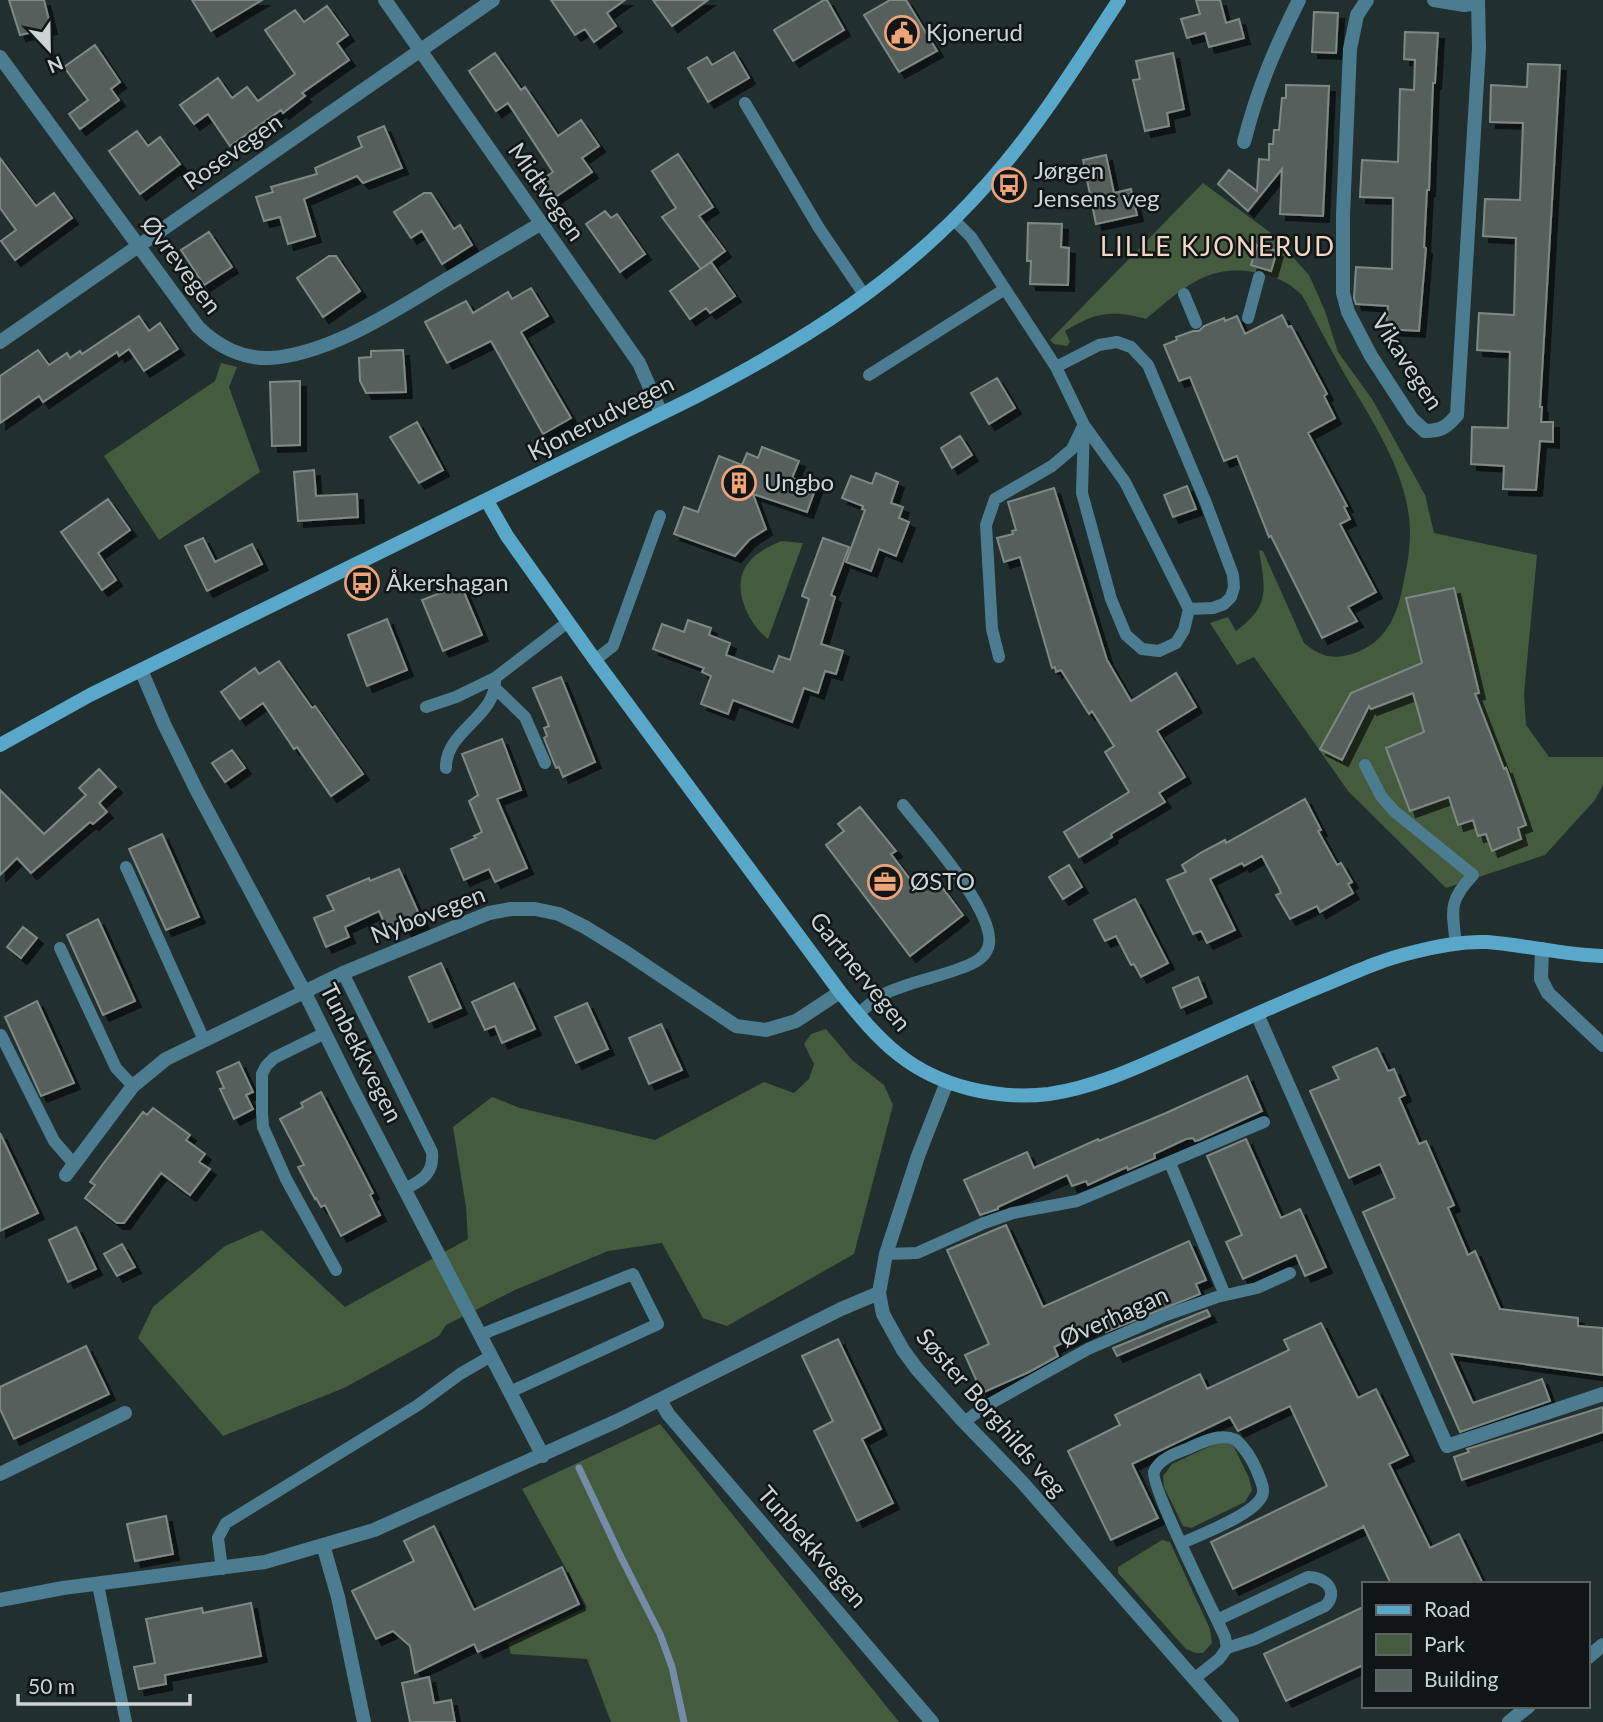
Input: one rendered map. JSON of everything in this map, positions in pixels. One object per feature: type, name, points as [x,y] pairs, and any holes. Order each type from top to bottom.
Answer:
[{"type":"street","name":"Midtvegen","points":[[384,0],[639,363],[661,414]]},
{"type":"street","name":"Rosevegen","points":[[0,342],[493,0]]},
{"type":"street","name":"Kjonerudvegen","points":[[1,743],[90,695],[661,414],[765,361],[813,332],[865,296],[954,220],[990,181],[1068,79],[1119,0]]},
{"type":"street","points":[[1244,142],[1275,47],[1299,0]]},
{"type":"street","name":"Vikavegen","points":[[1367,0],[1357,15],[1350,49],[1343,215],[1343,293],[1348,312],[1371,356],[1412,419],[1425,431],[1439,431],[1449,425],[1457,415],[1479,48],[1478,2],[1464,5],[1434,0]]},
{"type":"street","name":"Øvrevegen","points":[[0,57],[137,246],[206,335],[236,353],[270,358],[307,350],[360,328],[403,306],[540,224]]},
{"type":"street","name":"Gartnervegen","points":[[487,501],[506,536],[595,660],[858,1014],[899,1054],[947,1082],[1004,1095],[1048,1094],[1070,1090],[1107,1079],[1386,960],[1456,944],[1484,942],[1603,956]]},
{"type":"street","name":"Tunbekkvegen","points":[[141,670],[197,791],[304,991],[543,1456]]},
{"type":"street","name":"Nybovegen","points":[[70,1169],[132,1086],[166,1059],[343,973],[489,913],[535,909],[559,914],[586,927],[736,1026],[766,1030],[796,1021],[841,992]]},
{"type":"street","points":[[1542,949],[1541,979],[1548,993],[1603,1045]]},
{"type":"street","points":[[1257,1014],[1447,1446],[1603,1394]]},
{"type":"street","name":"Søster Borghilds veg","points":[[947,1082],[918,1156],[886,1254],[879,1293],[883,1314],[903,1350],[964,1422],[1022,1482],[1232,1722]]},
{"type":"street","points":[[0,1600],[63,1588],[265,1562],[374,1530],[543,1456],[841,1309],[879,1293]]},
{"type":"street","name":"Tunbekkvegen","points":[[660,1400],[677,1424],[932,1722]]},
{"type":"street","points":[[0,1474],[125,1413]]},
{"type":"street","points":[[323,1545],[347,1636],[365,1722]]},
{"type":"street","points":[[1589,1656],[1603,1645]]},
{"type":"street","points":[[1509,1722],[1526,1708]]},
{"type":"lane","points":[[746,103],[819,228],[865,296]]},
{"type":"lane","points":[[954,220],[971,237],[1056,367],[1084,425],[1125,482],[1189,608],[1184,630],[1176,643],[1159,651],[1142,649],[1126,635],[1111,599],[1082,493],[1084,425]]},
{"type":"lane","points":[[1248,318],[1259,277]]},
{"type":"lane","points":[[869,374],[1006,289]]},
{"type":"lane","points":[[1184,294],[1196,323]]},
{"type":"lane","points":[[1056,367],[1099,345],[1117,342],[1131,347],[1148,365],[1201,490],[1233,575],[1231,597],[1224,604],[1201,610],[1189,608]]},
{"type":"lane","points":[[999,657],[992,629],[986,525],[995,499],[1052,466],[1072,449],[1084,425]]},
{"type":"lane","points":[[595,660],[612,646],[660,516]]},
{"type":"lane","points":[[426,707],[495,683],[568,622]]},
{"type":"lane","points":[[495,683],[525,717],[545,763]]},
{"type":"lane","points":[[446,768],[453,745],[485,709],[495,683]]},
{"type":"lane","points":[[1365,765],[1381,796],[1394,811],[1473,875],[1458,890],[1452,906],[1456,944]]},
{"type":"lane","points":[[858,1014],[885,994],[971,963],[987,952],[990,943],[990,934],[974,897],[904,805]]},
{"type":"lane","points":[[126,867],[204,1040]]},
{"type":"lane","points":[[60,948],[116,1068],[132,1086]]},
{"type":"lane","points":[[343,973],[432,1152],[432,1168],[427,1176],[405,1189]]},
{"type":"lane","points":[[325,1033],[274,1058],[266,1066],[262,1074],[262,1112],[263,1127],[286,1179],[336,1270]]},
{"type":"lane","points":[[1,1035],[70,1169]]},
{"type":"lane","points":[[886,1254],[916,1253],[1013,1213],[1077,1201],[1264,1122]]},
{"type":"lane","points":[[1170,1163],[1225,1295]]},
{"type":"lane","name":"Øverhagan","points":[[964,1422],[1010,1392],[1088,1349],[1166,1315],[1225,1295],[1257,1288],[1290,1273]]},
{"type":"lane","points":[[480,1335],[633,1275],[658,1324],[510,1392]]},
{"type":"lane","points":[[222,1569],[218,1538],[226,1523],[418,1405],[460,1374],[491,1356]]},
{"type":"lane","points":[[1182,1543],[1253,1508],[1264,1493],[1250,1456],[1236,1440],[1220,1437],[1207,1441],[1167,1458],[1154,1472],[1156,1486],[1217,1620],[1225,1637],[1227,1648]]},
{"type":"lane","points":[[1194,1679],[1227,1648],[1255,1639],[1325,1606],[1331,1599],[1331,1591],[1326,1581],[1308,1577],[1217,1620]]},
{"type":"lane","points":[[98,1585],[126,1722]]},
{"type":"green space","points":[[1203,183],[1271,233],[1309,275],[1325,311],[1338,352],[1372,399],[1425,495],[1434,533],[1537,555],[1524,694],[1526,725],[1549,757],[1603,757],[1603,785],[1595,800],[1545,855],[1446,888],[1348,791],[1254,657],[1237,665],[1210,623],[1228,617],[1236,631],[1255,613],[1264,586],[1259,550],[1263,551],[1304,643],[1318,653],[1332,657],[1346,656],[1378,640],[1389,625],[1400,599],[1410,539],[1403,488],[1386,445],[1302,295],[1285,282],[1267,275],[1221,272],[1207,276],[1182,290],[1146,319],[1123,314],[1104,314],[1065,331],[1070,342],[1067,346],[1054,344],[1050,340]]},
{"type":"green space","points":[[221,363],[237,367],[229,387],[260,472],[159,540],[104,456],[215,381]]},
{"type":"green space","points":[[781,541],[803,543],[768,639],[748,614],[741,593],[741,582],[743,572],[752,558]]},
{"type":"green space","points":[[826,1029],[852,1060],[884,1085],[893,1105],[854,1254],[727,1326],[703,1318],[662,1243],[608,1251],[515,1290],[446,1325],[439,1336],[344,1388],[223,1436],[138,1338],[153,1307],[225,1246],[262,1230],[345,1307],[468,1239],[466,1207],[453,1127],[492,1097],[520,1108],[655,1140],[764,1082],[794,1093],[809,1079],[814,1064],[804,1044],[811,1034]]},
{"type":"green space","points":[[660,1424],[899,1722],[611,1722],[587,1659],[511,1654],[508,1643],[587,1607],[522,1489]]},
{"type":"green space","points":[[1219,1442],[1233,1445],[1252,1490],[1245,1502],[1191,1528],[1183,1526],[1164,1487],[1163,1476],[1172,1464]]},
{"type":"green space","points":[[1162,1540],[1170,1542],[1210,1629],[1212,1643],[1203,1653],[1186,1649],[1118,1573],[1118,1567]]},
{"type":"building","points":[[9,0],[44,0],[51,28],[20,35]]},
{"type":"building","points":[[192,0],[262,0],[211,31]]},
{"type":"building","points":[[551,0],[625,0],[607,13],[616,26],[594,42],[585,29],[575,35]]},
{"type":"building","points":[[653,0],[708,0],[672,26]]},
{"type":"building","points":[[827,0],[844,30],[793,61],[774,30]]},
{"type":"building","points":[[890,0],[906,0],[937,51],[899,72],[864,15]]},
{"type":"building","points":[[1196,0],[1220,0],[1226,23],[1239,19],[1244,38],[1209,47],[1205,33],[1187,38],[1181,19],[1200,14]]},
{"type":"building","points":[[327,6],[348,35],[337,43],[349,60],[302,93],[305,96],[283,113],[281,110],[230,146],[208,114],[194,124],[180,105],[218,78],[232,98],[247,87],[258,101],[295,74],[265,30],[295,10],[304,22]]},
{"type":"building","points":[[1314,12],[1338,13],[1336,53],[1312,52]]},
{"type":"building","points":[[1405,32],[1438,33],[1419,331],[1386,329],[1388,306],[1356,304],[1354,298],[1356,267],[1392,269],[1393,198],[1360,197],[1362,160],[1398,162],[1400,89],[1414,90],[1415,60],[1404,59]]},
{"type":"building","points":[[95,45],[120,82],[111,89],[119,100],[80,129],[69,114],[88,100],[64,67]]},
{"type":"building","points":[[734,52],[749,78],[708,102],[688,68],[707,57],[712,65]]},
{"type":"building","points":[[495,53],[521,90],[525,87],[558,136],[581,120],[599,146],[582,158],[592,172],[548,202],[536,184],[553,172],[508,103],[496,111],[469,71]]},
{"type":"building","points":[[1173,53],[1184,109],[1167,113],[1169,126],[1145,131],[1133,80],[1140,79],[1136,61]]},
{"type":"building","points":[[1528,64],[1560,65],[1540,407],[1541,422],[1553,422],[1553,442],[1540,441],[1536,490],[1503,489],[1504,466],[1471,464],[1472,427],[1508,428],[1510,352],[1477,350],[1479,313],[1514,315],[1516,238],[1483,236],[1485,199],[1520,200],[1523,123],[1490,122],[1491,85],[1527,87]]},
{"type":"building","points":[[1286,85],[1329,86],[1323,216],[1280,214],[1282,169],[1248,211],[1218,184],[1229,170],[1257,191],[1259,159],[1269,160],[1269,144],[1273,144],[1274,130],[1279,130]]},
{"type":"building","points":[[384,126],[402,168],[363,183],[357,176],[304,199],[315,236],[288,244],[280,217],[264,221],[256,197],[273,192],[271,187],[317,174],[315,168],[362,147],[358,137]]},
{"type":"building","points":[[137,131],[148,146],[160,137],[180,164],[140,194],[109,151]]},
{"type":"building","points":[[678,154],[713,207],[699,216],[725,251],[701,269],[662,217],[676,208],[652,171]]},
{"type":"building","points":[[1106,155],[1114,193],[1131,189],[1137,215],[1096,224],[1083,160]]},
{"type":"building","points":[[0,158],[36,206],[54,193],[72,218],[15,260],[1,241],[16,230],[0,208]]},
{"type":"building","points":[[424,193],[431,193],[454,229],[460,225],[472,245],[442,264],[422,231],[411,238],[394,212]]},
{"type":"building","points":[[605,211],[611,218],[617,214],[645,254],[620,272],[586,224]]},
{"type":"building","points":[[1028,223],[1062,224],[1061,247],[1069,248],[1068,285],[1030,284],[1031,261],[1027,261]]},
{"type":"building","points":[[209,232],[232,267],[204,285],[181,250]]},
{"type":"building","points":[[1257,245],[1277,251],[1271,271],[1251,265]]},
{"type":"building","points":[[329,256],[336,256],[360,291],[323,317],[297,278]]},
{"type":"building","points":[[711,262],[735,296],[710,313],[706,308],[690,319],[670,291]]},
{"type":"building","points":[[531,288],[548,316],[521,332],[571,418],[543,434],[491,341],[447,363],[425,322],[466,301],[473,313],[508,292],[512,299]]},
{"type":"building","points":[[1282,315],[1288,327],[1291,326],[1327,394],[1324,396],[1335,418],[1308,433],[1347,506],[1344,507],[1350,519],[1340,524],[1376,592],[1348,607],[1357,621],[1322,638],[1271,536],[1269,537],[1237,456],[1224,461],[1190,377],[1179,381],[1164,345],[1177,340],[1176,337],[1199,331],[1204,326],[1224,318],[1225,321],[1237,316],[1245,334]]},
{"type":"building","points":[[139,316],[149,331],[160,323],[178,349],[144,371],[129,349],[119,356],[117,352],[43,402],[39,396],[0,423],[0,376],[38,350],[49,365],[67,353],[70,358],[80,351],[82,354]]},
{"type":"building","points":[[403,350],[406,392],[366,393],[360,381],[359,358],[371,357],[371,351]]},
{"type":"building","points":[[997,378],[1015,408],[989,424],[971,393]]},
{"type":"building","points":[[300,381],[300,445],[272,446],[270,382]]},
{"type":"building","points":[[417,422],[443,470],[419,483],[390,437]]},
{"type":"building","points":[[960,436],[972,455],[952,468],[941,448]]},
{"type":"building","points":[[762,447],[799,461],[792,478],[816,487],[807,512],[753,494],[766,529],[749,540],[735,556],[674,534],[684,507],[698,512],[719,456],[742,465],[747,453],[758,458]]},
{"type":"building","points":[[314,470],[316,496],[357,494],[358,517],[298,521],[294,472]]},
{"type":"building","name":"Ungbo","points":[[876,473],[898,482],[891,503],[903,507],[899,518],[909,522],[896,556],[879,549],[871,571],[846,562],[865,510],[862,509],[863,506],[842,498],[851,476],[872,484]]},
{"type":"building","points":[[1187,486],[1196,509],[1173,517],[1164,495]]},
{"type":"building","points":[[1054,488],[1107,660],[1131,701],[1176,673],[1196,707],[1157,731],[1185,777],[1159,793],[1165,802],[1111,834],[1112,837],[1079,857],[1064,832],[1129,792],[1105,752],[1114,746],[1092,711],[1089,714],[1061,670],[1056,672],[1055,667],[1052,668],[1020,557],[1004,562],[997,538],[1013,534],[1012,531],[1016,530],[1008,502]]},
{"type":"building","points":[[108,499],[130,530],[98,553],[116,580],[102,590],[61,532]]},
{"type":"building","points":[[203,538],[215,562],[252,544],[262,564],[207,591],[185,546]]},
{"type":"building","points":[[823,538],[849,547],[831,595],[835,597],[821,644],[843,651],[836,674],[825,671],[818,693],[804,688],[792,722],[733,700],[728,714],[701,704],[711,676],[702,672],[704,668],[653,649],[662,624],[684,632],[688,620],[711,628],[709,635],[730,643],[726,655],[773,672],[779,656],[790,660],[809,599],[802,596]]},
{"type":"building","points":[[461,585],[482,635],[443,651],[422,600]]},
{"type":"building","points":[[1454,588],[1479,693],[1475,694],[1526,825],[1518,828],[1521,839],[1492,851],[1486,834],[1478,836],[1473,820],[1458,825],[1449,797],[1410,811],[1386,748],[1424,732],[1413,693],[1371,709],[1369,706],[1342,760],[1320,749],[1351,693],[1422,663],[1406,598]]},
{"type":"building","points":[[387,619],[407,670],[367,686],[348,635]]},
{"type":"building","points":[[279,661],[363,774],[331,796],[297,747],[294,749],[263,703],[240,719],[221,692],[255,668],[259,674]]},
{"type":"building","points":[[561,677],[595,762],[563,777],[559,767],[556,768],[544,738],[547,736],[544,728],[549,726],[533,688]]},
{"type":"building","points":[[502,739],[521,790],[497,799],[527,868],[495,882],[489,869],[464,880],[451,849],[476,838],[474,836],[482,832],[469,801],[478,795],[462,754]]},
{"type":"building","points":[[232,750],[245,768],[225,782],[212,763]]},
{"type":"building","points":[[99,769],[116,787],[99,803],[107,812],[93,824],[90,822],[31,873],[17,858],[0,875],[0,790],[44,834],[86,795],[79,788]]},
{"type":"building","points":[[1305,799],[1321,830],[1318,831],[1337,865],[1341,863],[1352,882],[1348,884],[1353,893],[1320,912],[1317,906],[1290,919],[1276,895],[1281,893],[1262,856],[1210,879],[1235,930],[1207,943],[1201,931],[1193,934],[1167,880],[1186,872],[1182,865],[1202,852],[1225,840],[1226,843]]},
{"type":"building","name":"ØSTO","points":[[860,807],[896,851],[891,854],[919,891],[935,878],[963,915],[910,956],[826,845],[844,831],[838,824]]},
{"type":"building","points":[[162,834],[199,917],[166,930],[129,849]]},
{"type":"building","points":[[1069,865],[1082,887],[1063,899],[1049,877]]},
{"type":"building","points":[[399,869],[423,923],[406,931],[402,923],[387,929],[379,911],[345,927],[349,937],[326,947],[314,918],[334,910],[327,896],[369,878],[370,881]]},
{"type":"building","points":[[1135,899],[1168,963],[1141,977],[1134,964],[1131,965],[1116,936],[1105,941],[1094,920]]},
{"type":"building","points":[[98,919],[135,1001],[103,1015],[67,935]]},
{"type":"building","points":[[23,927],[37,938],[21,958],[7,947]]},
{"type":"building","points":[[441,963],[461,1008],[429,1022],[409,977]]},
{"type":"building","points":[[1198,977],[1206,997],[1181,1008],[1173,988]]},
{"type":"building","points":[[514,983],[535,1029],[502,1043],[495,1026],[485,1030],[472,1002]]},
{"type":"building","points":[[37,1001],[74,1083],[41,1096],[5,1017]]},
{"type":"building","points":[[587,1003],[608,1049],[576,1063],[555,1017]]},
{"type":"building","points":[[661,1024],[682,1070],[649,1084],[629,1038]]},
{"type":"building","points":[[1377,1048],[1388,1071],[1394,1069],[1405,1095],[1399,1098],[1419,1144],[1426,1141],[1454,1205],[1448,1208],[1468,1255],[1475,1251],[1500,1309],[1578,1318],[1578,1326],[1603,1328],[1603,1375],[1451,1354],[1473,1403],[1542,1379],[1550,1401],[1460,1432],[1363,1212],[1395,1198],[1380,1164],[1349,1178],[1310,1091],[1339,1079],[1333,1067]]},
{"type":"building","points":[[239,1062],[253,1092],[246,1095],[253,1109],[234,1119],[220,1089],[224,1088],[217,1072]]},
{"type":"building","points":[[1247,1076],[1262,1111],[1199,1140],[1186,1139],[1154,1154],[1155,1158],[1128,1170],[1127,1167],[1088,1185],[1086,1181],[1072,1186],[1067,1175],[980,1215],[964,1180],[1027,1152],[1034,1168]]},
{"type":"building","points":[[321,1092],[373,1193],[370,1195],[380,1215],[341,1236],[325,1205],[321,1207],[315,1199],[298,1167],[304,1165],[280,1119],[303,1107],[301,1103]]},
{"type":"building","points":[[153,1108],[190,1135],[186,1140],[205,1154],[199,1162],[210,1169],[190,1195],[161,1173],[124,1223],[117,1223],[85,1198],[95,1185],[90,1182],[143,1112],[147,1115]]},
{"type":"building","points":[[0,1133],[38,1213],[0,1231]]},
{"type":"building","points":[[1246,1139],[1281,1218],[1300,1209],[1326,1267],[1305,1276],[1296,1255],[1243,1279],[1226,1242],[1242,1235],[1207,1156]]},
{"type":"building","points":[[1006,1225],[1043,1307],[1189,1241],[1206,1280],[1196,1284],[1200,1294],[1106,1332],[1103,1324],[1054,1347],[1058,1356],[982,1393],[965,1355],[989,1344],[947,1250]]},
{"type":"building","points":[[76,1227],[96,1269],[68,1282],[49,1240]]},
{"type":"building","points":[[122,1244],[135,1267],[117,1276],[104,1254]]},
{"type":"building","points":[[1207,1310],[1210,1316],[1117,1356],[1113,1348]]},
{"type":"building","points":[[1321,1323],[1358,1398],[1376,1389],[1408,1455],[1389,1464],[1430,1548],[1459,1534],[1482,1582],[1390,1582],[1363,1525],[1233,1589],[1211,1542],[1327,1486],[1290,1406],[1238,1431],[1230,1417],[1132,1464],[1158,1518],[1111,1540],[1068,1451],[1120,1425],[1115,1415],[1200,1374],[1207,1389],[1289,1350],[1284,1340]]},
{"type":"building","points":[[838,1339],[881,1429],[862,1439],[893,1503],[857,1521],[814,1431],[833,1421],[802,1356]]},
{"type":"building","points":[[86,1346],[109,1394],[14,1439],[0,1409],[0,1387]]},
{"type":"building","points":[[1603,1407],[1603,1432],[1462,1480],[1454,1457],[1469,1452],[1467,1449]]},
{"type":"building","points":[[166,1516],[173,1554],[135,1561],[127,1524]]},
{"type":"building","points":[[434,1526],[474,1610],[562,1567],[579,1604],[478,1652],[474,1644],[415,1673],[410,1646],[393,1631],[376,1639],[352,1591],[414,1561],[404,1541]]},
{"type":"building","points":[[251,1603],[261,1656],[165,1675],[166,1684],[139,1689],[134,1667],[155,1663],[146,1619],[202,1608],[203,1613]]},
{"type":"building","points":[[1362,1607],[1362,1665],[1286,1701],[1264,1654]]},
{"type":"building","points":[[429,1677],[434,1703],[451,1700],[455,1722],[410,1722],[402,1683]]},
{"type":"waterway","points":[[579,1468],[660,1634],[672,1667],[684,1722]]},
{"type":"place","name":"Kjonerud","points":[[902,33]]},
{"type":"place","name":"Jørgen Jensens veg","points":[[1009,185]]},
{"type":"place","name":"Ungbo","points":[[739,483]]},
{"type":"place","name":"Åkershagan","points":[[362,583]]},
{"type":"place","name":"ØSTO","points":[[885,882]]},
{"type":"district","name":"LILLE KJONERUD","points":[[1218,247]]}]
